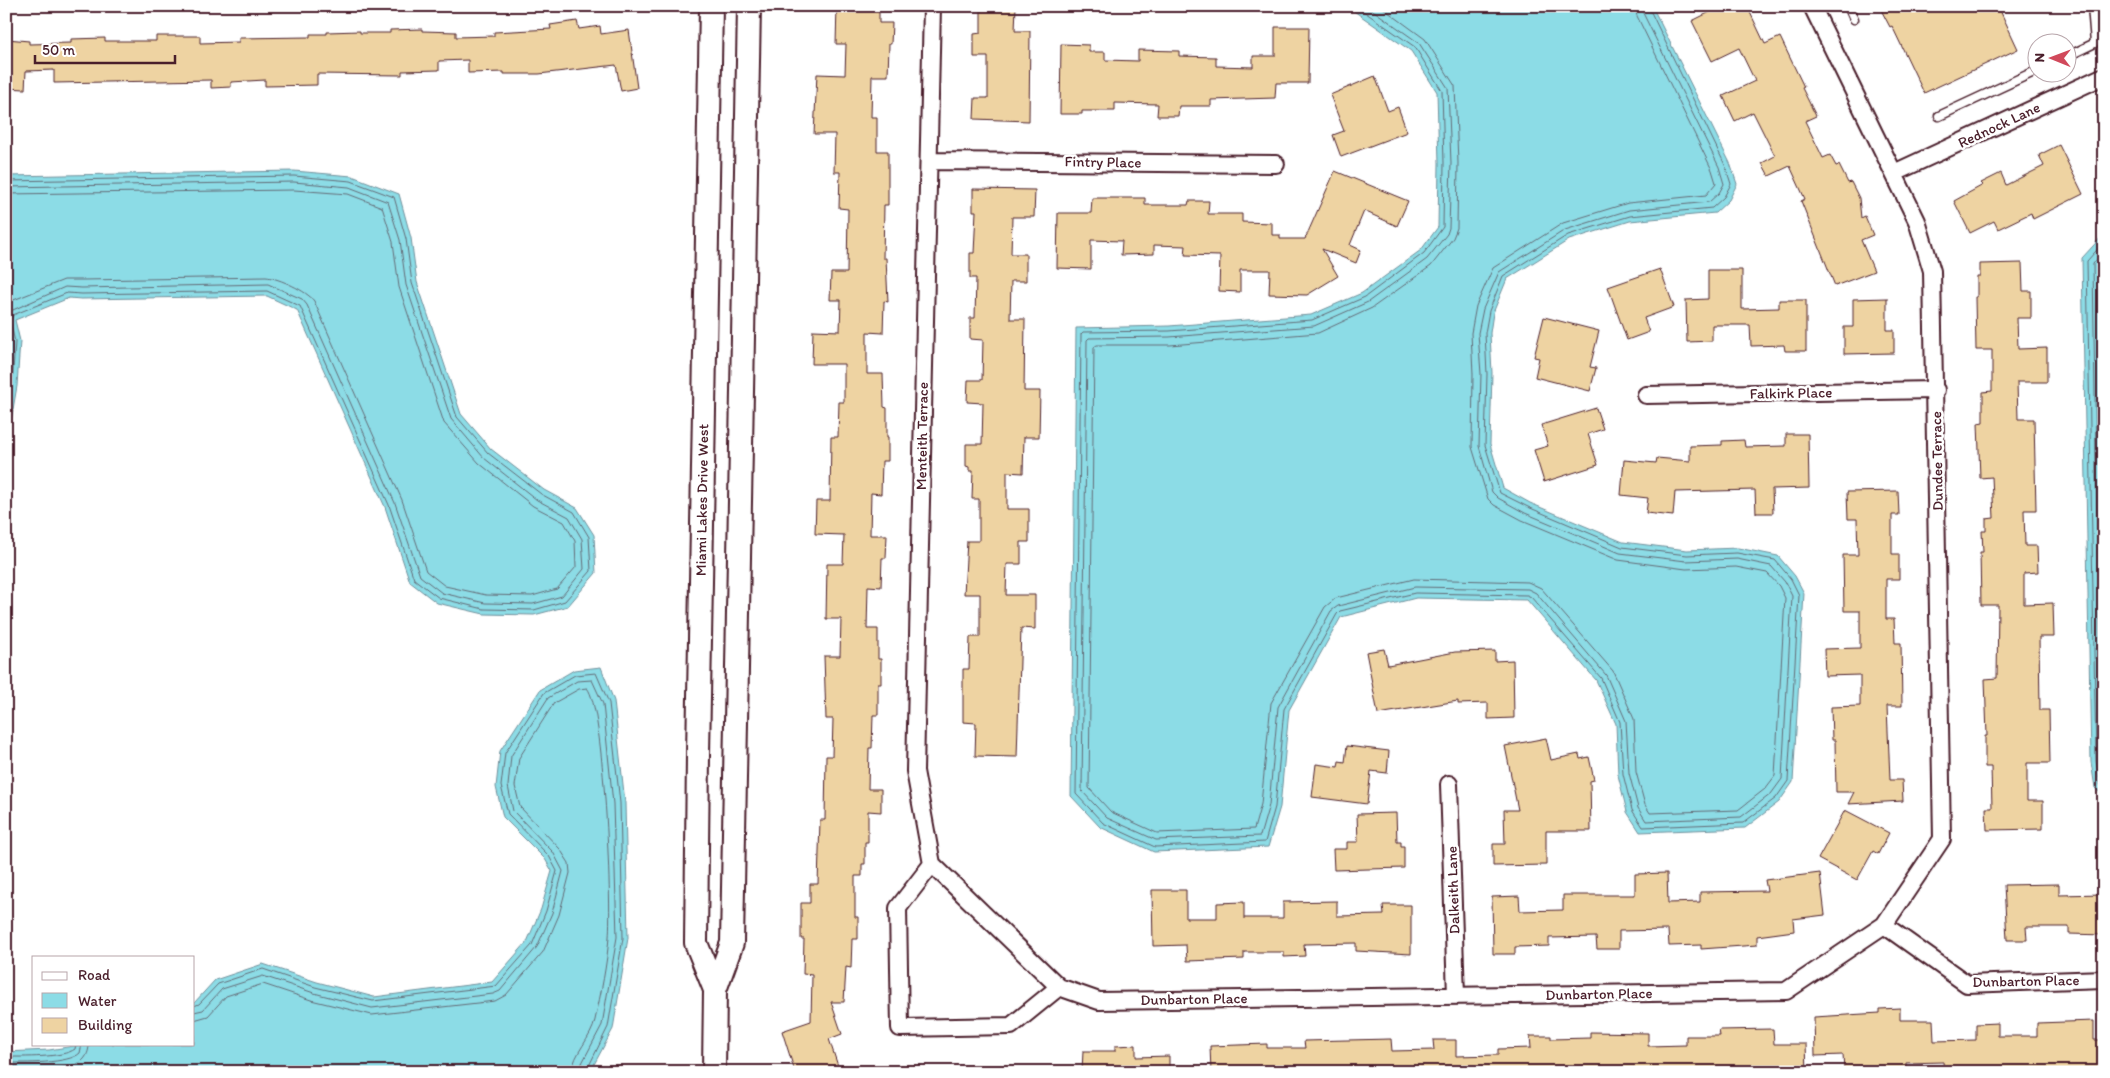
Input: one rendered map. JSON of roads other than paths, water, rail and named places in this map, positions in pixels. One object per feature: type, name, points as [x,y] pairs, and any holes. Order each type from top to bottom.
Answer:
[{"type":"main road","name":"Miami Lakes Drive West","points":[[711,6],[696,943],[716,990]]},
{"type":"main road","name":"Miami Lakes Drive West","points":[[714,1072],[716,990],[732,943],[749,6]]},
{"type":"street","name":"Menteith Terrace","points":[[932,6],[915,771],[932,864]]},
{"type":"street","name":"Dundee Terrace","points":[[1812,6],[1917,221],[1932,271],[1936,390],[1942,839],[1884,925]]},
{"type":"street","name":"Rednock Lane","points":[[1894,173],[2104,76]]},
{"type":"street","name":"Fintry Place","points":[[929,161],[1276,164]]},
{"type":"street","name":"Falkirk Place","points":[[1646,395],[1936,390]]},
{"type":"street","name":"Dalkeith Lane","points":[[1449,784],[1456,996]]},
{"type":"street","points":[[932,864],[898,908],[900,1028],[1011,1026],[1059,987]]},
{"type":"street","name":"Dunbarton Place","points":[[932,864],[1059,987],[1099,1000],[1786,991],[1884,925],[1967,984],[2104,979]]},
{"type":"lane","points":[[1848,6],[1854,19]]},
{"type":"lane","points":[[2078,51],[2095,42],[2092,6]]},
{"type":"lane","points":[[1939,116],[2028,75]]},
{"type":"water","points":[[1339,6],[1652,6],[1730,163],[1737,184],[1729,200],[1715,213],[1630,221],[1569,240],[1507,279],[1493,313],[1490,333],[1492,373],[1490,444],[1503,488],[1530,503],[1623,542],[1687,550],[1738,548],[1778,556],[1795,576],[1804,593],[1793,782],[1779,802],[1745,828],[1640,832],[1627,812],[1618,775],[1616,724],[1596,680],[1527,600],[1416,598],[1341,617],[1289,710],[1280,807],[1268,847],[1154,852],[1100,827],[1071,796],[1076,328],[1169,326],[1311,315],[1362,293],[1421,250],[1438,227],[1437,92],[1411,51],[1351,9]]},
{"type":"water","points":[[294,171],[352,176],[399,194],[411,238],[417,282],[461,414],[491,449],[544,490],[577,508],[594,535],[596,573],[568,606],[534,615],[484,614],[437,603],[410,582],[385,507],[297,310],[267,296],[69,298],[15,320],[20,341],[17,386],[6,450],[6,176]]},
{"type":"water","points":[[2104,234],[2104,797],[2095,788],[2091,762],[2082,258]]},
{"type":"water","points":[[601,667],[614,701],[625,803],[628,938],[613,1029],[590,1072],[6,1072],[6,1052],[49,1050],[74,1046],[195,1046],[195,1002],[215,980],[263,964],[317,982],[374,997],[492,982],[527,942],[541,909],[552,871],[545,859],[503,817],[496,787],[500,751],[540,690],[574,670]]}]
